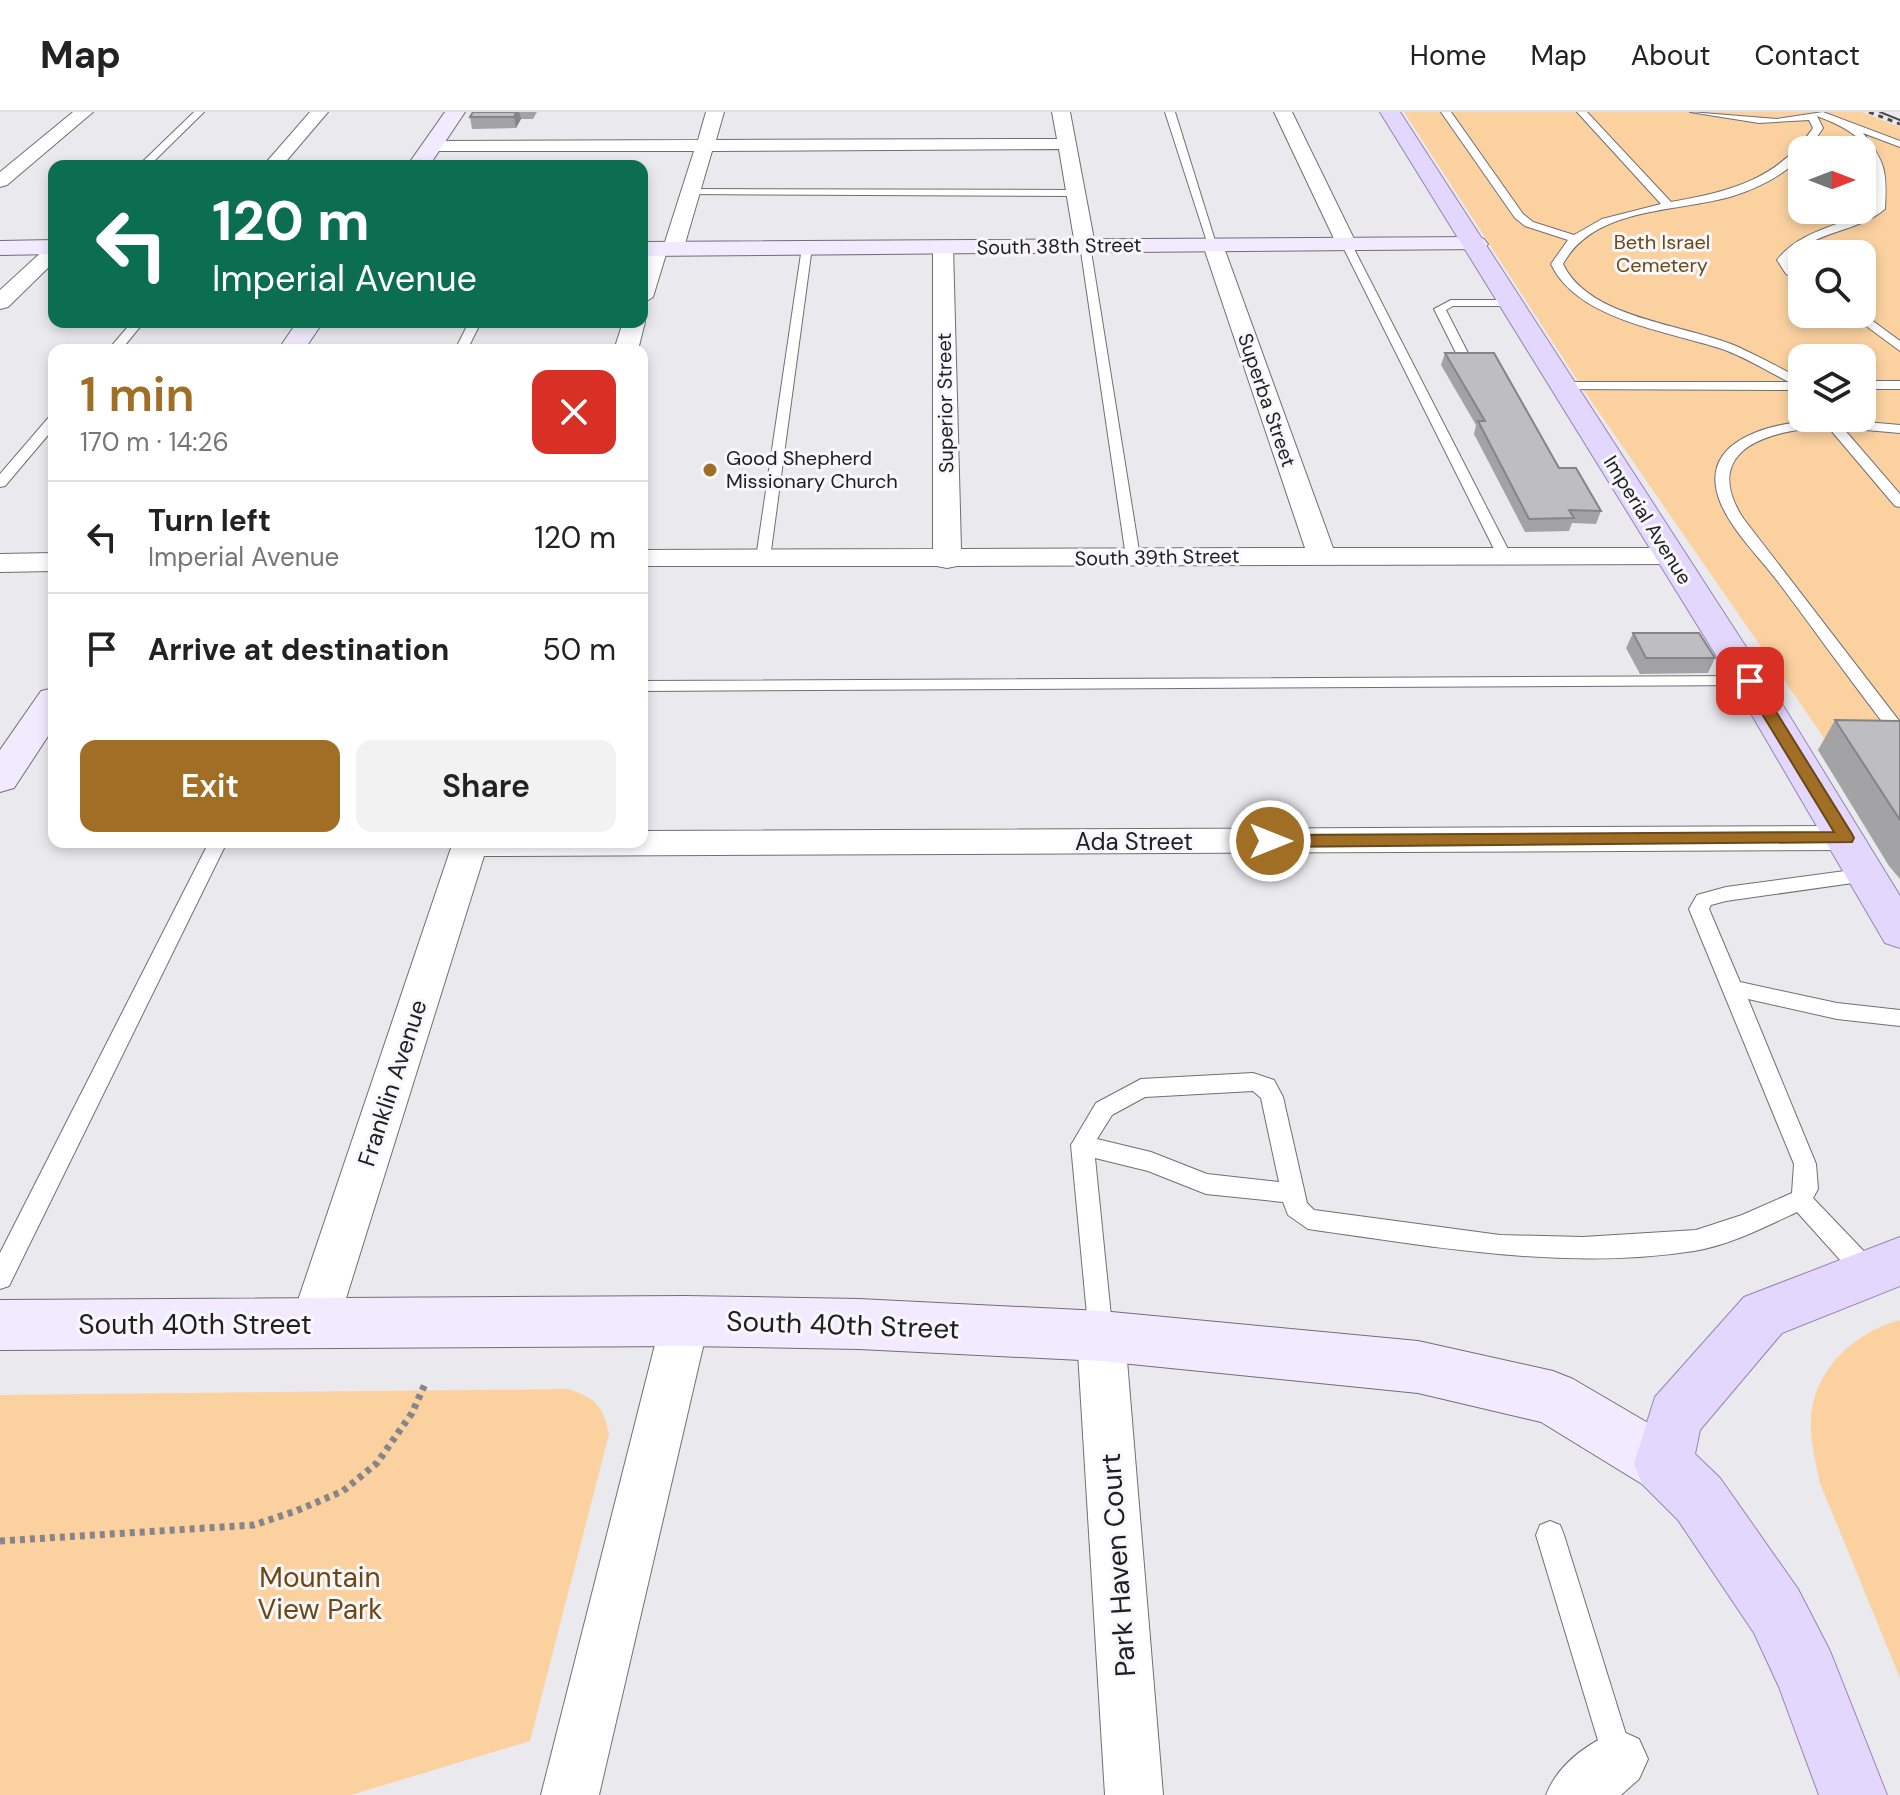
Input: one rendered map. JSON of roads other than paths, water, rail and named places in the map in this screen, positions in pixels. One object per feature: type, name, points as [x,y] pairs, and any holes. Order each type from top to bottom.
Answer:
[{"type":"main road","name":"Imperial Avenue","points":[[1390,112],[1750,681],[1900,932]]},
{"type":"main road","points":[[1853,1795],[1807,1674],[1776,1611],[1699,1499],[1663,1464],[1675,1417],[1763,1315],[1885,1268]]},
{"type":"street","points":[[0,181],[84,112]]},
{"type":"street","points":[[277,160],[319,112]]},
{"type":"street","points":[[422,160],[455,112]]},
{"type":"street","points":[[648,279],[658,248],[691,192],[715,112]]},
{"type":"street","points":[[1061,112],[1085,245]]},
{"type":"street","points":[[1283,112],[1347,245]]},
{"type":"street","points":[[432,146],[1066,144]]},
{"type":"street","name":"South 38th Street","points":[[658,248],[1476,244]]},
{"type":"street","name":"Superba Street","points":[[1213,245],[1321,555]]},
{"type":"street","name":"Superior Street","points":[[943,247],[947,560]]},
{"type":"street","points":[[0,248],[48,249]]},
{"type":"street","points":[[0,302],[48,255]]},
{"type":"street","name":"South 39th Street","points":[[648,558],[947,560],[1321,555],[1672,556]]},
{"type":"street","points":[[0,563],[48,562]]},
{"type":"street","points":[[0,779],[48,708]]},
{"type":"street","name":"Ada Street","points":[[648,842],[1846,838]]},
{"type":"street","name":"Franklin Avenue","points":[[314,1324],[468,848]]},
{"type":"street","points":[[570,1795],[685,1321]]},
{"type":"street","name":"South 40th Street","points":[[0,1325],[685,1321],[859,1324],[1101,1336],[1418,1367],[1553,1398],[1663,1464]]},
{"type":"street","name":"Park Haven Court","points":[[1101,1336],[1134,1795]]},
{"type":"street","points":[[1575,1795],[1619,1759]]},
{"type":"lane","points":[[149,160],[199,112]]},
{"type":"lane","points":[[1170,112],[1213,245]]},
{"type":"lane","points":[[1446,112],[1519,216],[1529,224],[1574,238]]},
{"type":"lane","points":[[1582,112],[1669,206]]},
{"type":"lane","points":[[1695,112],[1774,120],[1815,114],[1900,144]]},
{"type":"lane","points":[[1813,136],[1818,128],[1815,114]]},
{"type":"lane","points":[[1808,240],[1859,221],[1880,209],[1882,177],[1878,159],[1852,126]]},
{"type":"lane","points":[[1788,162],[1727,194],[1599,224],[1574,238],[1561,251],[1557,264],[1565,281],[1582,295],[1623,315],[1730,348],[1788,378]]},
{"type":"lane","points":[[691,192],[1075,193]]},
{"type":"lane","points":[[1085,245],[1133,557]]},
{"type":"lane","points":[[1347,245],[1504,555]]},
{"type":"lane","points":[[763,558],[807,247]]},
{"type":"lane","points":[[1464,357],[1440,309],[1451,303],[1512,303]]},
{"type":"lane","points":[[119,344],[133,328]]},
{"type":"lane","points":[[1875,328],[1900,347]]},
{"type":"lane","points":[[1563,385],[1788,385]]},
{"type":"lane","points":[[1876,385],[1900,385]]},
{"type":"lane","points":[[1876,426],[1900,429]]},
{"type":"lane","points":[[0,483],[48,427]]},
{"type":"lane","points":[[1788,428],[1746,441],[1731,451],[1724,464],[1723,490],[1727,504],[1900,733]]},
{"type":"lane","points":[[1839,432],[1900,503]]},
{"type":"lane","points":[[648,686],[1750,681]]},
{"type":"lane","points":[[0,1278],[215,848]]},
{"type":"lane","points":[[1101,1336],[1082,1145],[1104,1109],[1141,1088],[1253,1082],[1266,1086],[1272,1097],[1296,1208],[1308,1219],[1500,1246],[1583,1248],[1696,1240],[1747,1224],[1800,1200],[1806,1189],[1805,1164],[1699,909],[1704,900],[1726,894],[1867,875]]},
{"type":"lane","points":[[1733,988],[1837,1011],[1900,1018]]},
{"type":"lane","points":[[1082,1145],[1151,1162],[1206,1184],[1293,1193]]},
{"type":"lane","points":[[1800,1200],[1885,1268]]},
{"type":"lane","points":[[1550,1535],[1619,1759]]},
{"type":"tram line","points":[[1880,112],[1900,120]]},
{"type":"railway","points":[[1869,112],[1900,124]]},
{"type":"place","name":"Good Shepherd Missionary Church","points":[[710,470]]},
{"type":"park label","name":"Beth Israel Cemetery","points":[[1662,254]]},
{"type":"park label","name":"Mountain View Park","points":[[320,1593]]}]
